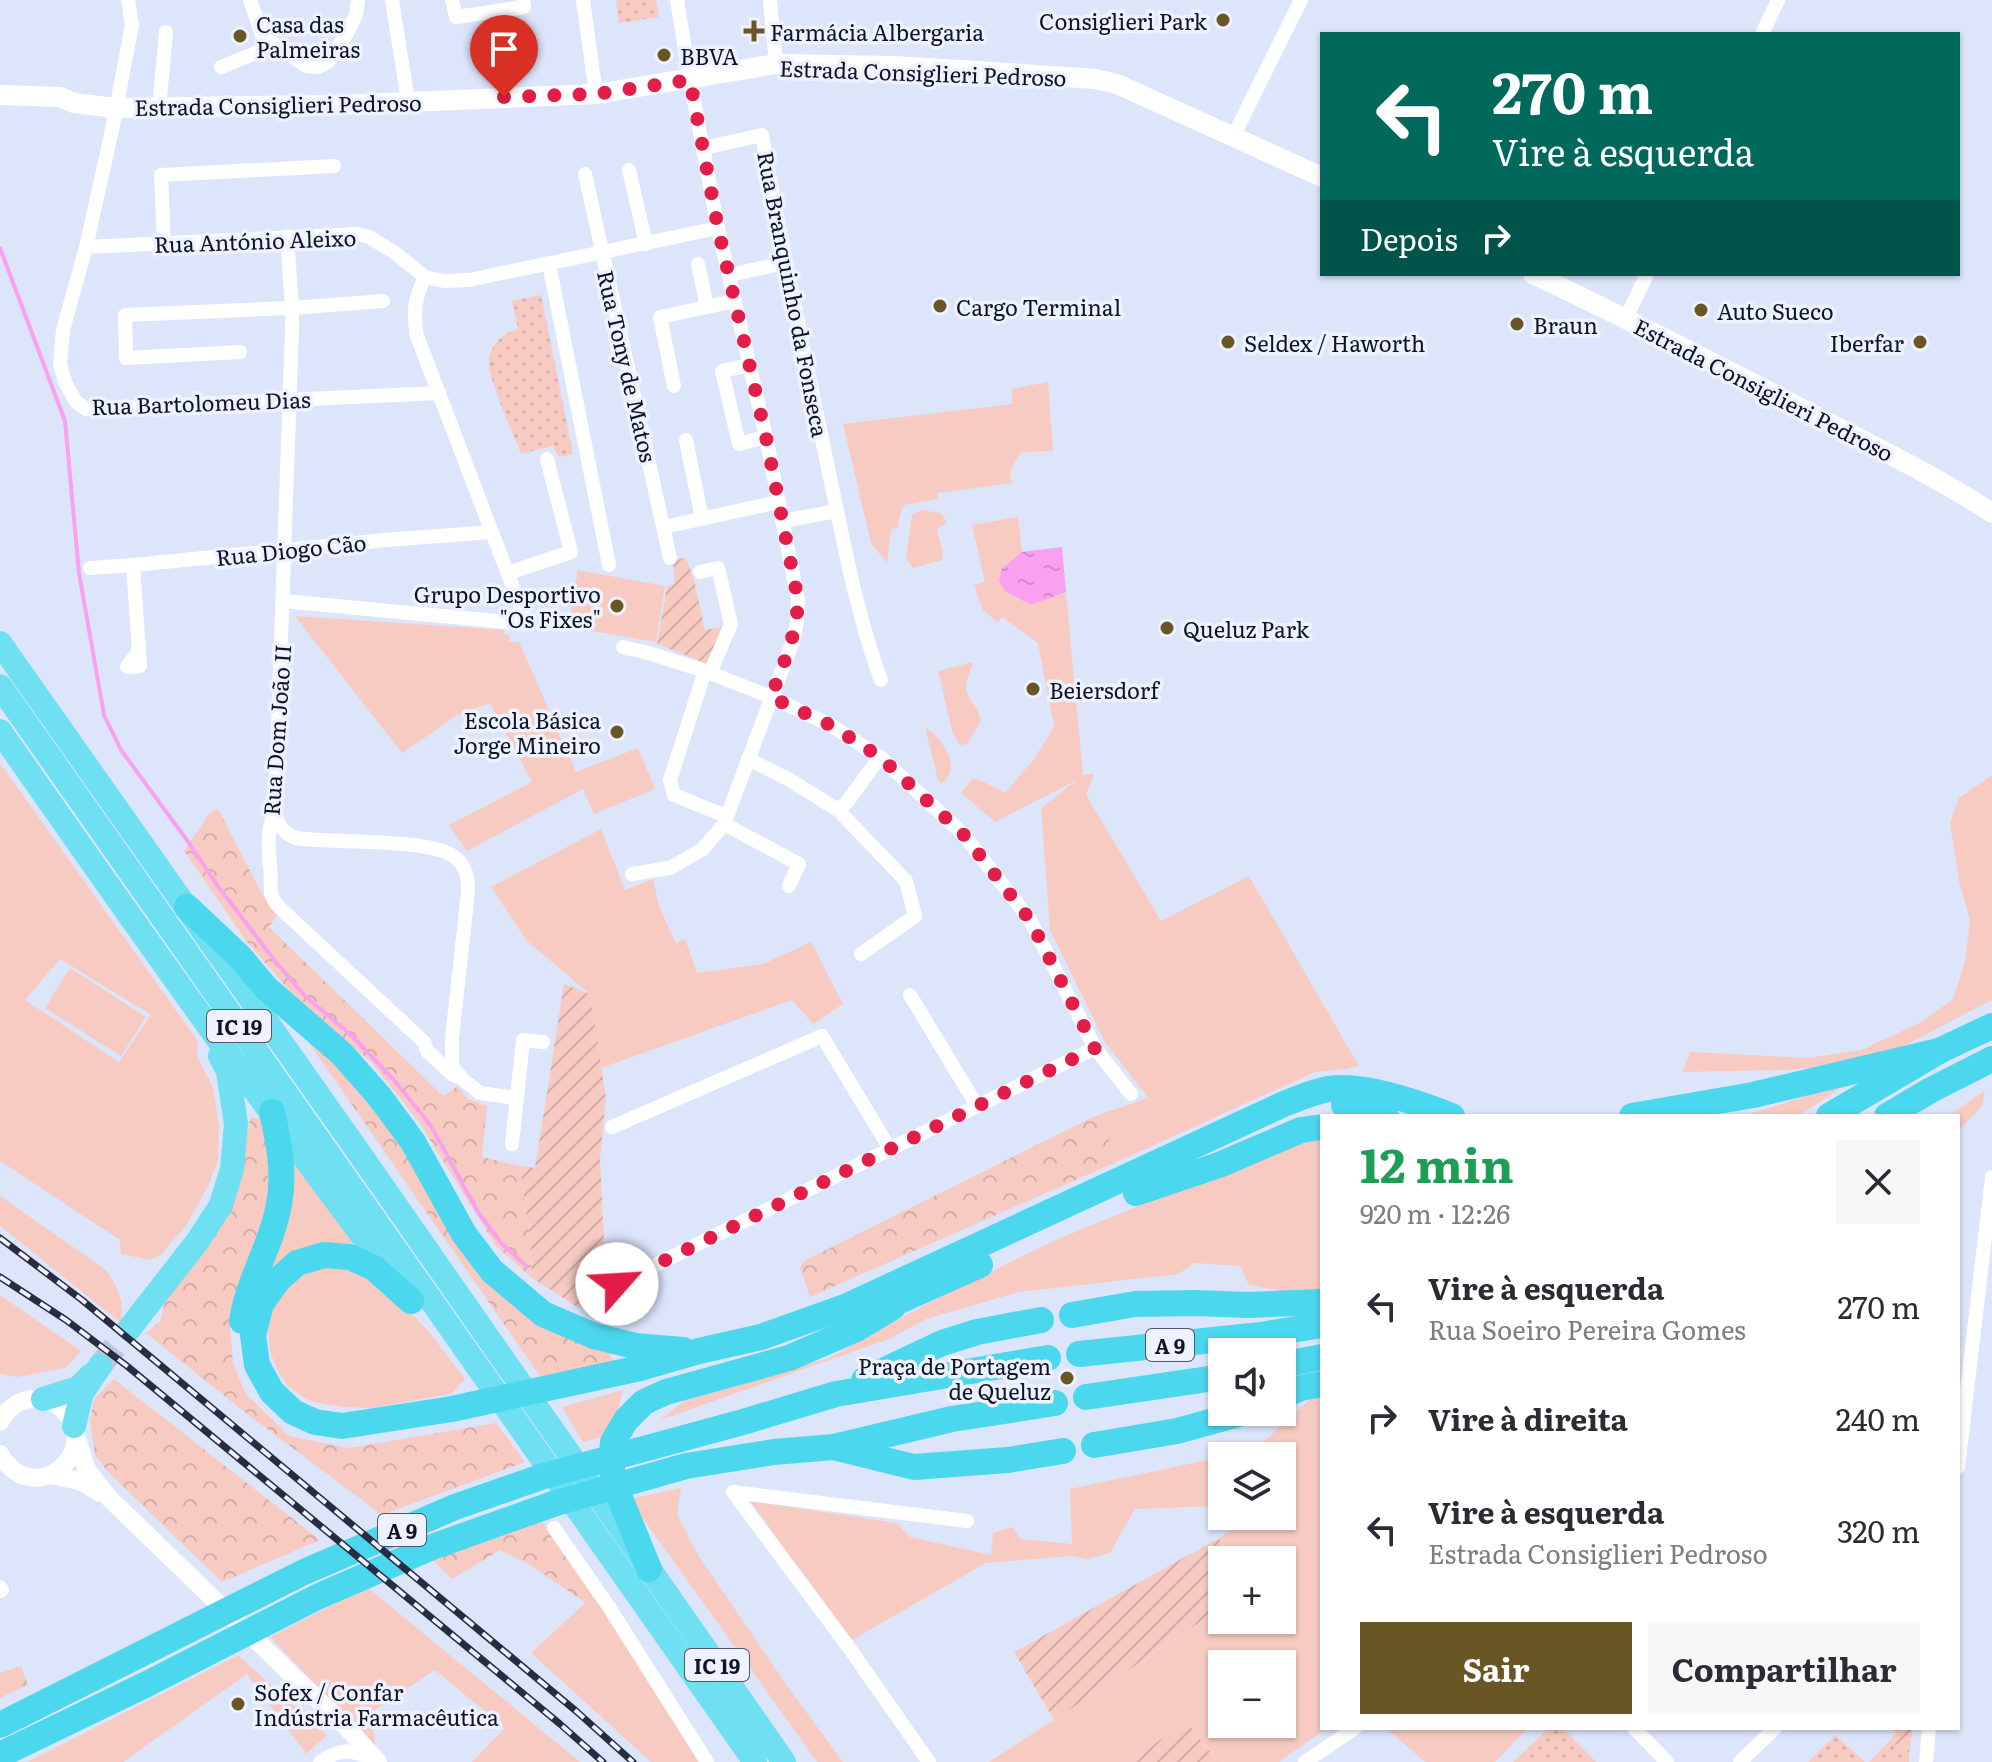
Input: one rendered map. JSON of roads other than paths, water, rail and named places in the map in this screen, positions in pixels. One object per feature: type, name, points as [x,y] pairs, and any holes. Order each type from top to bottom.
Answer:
[{"type":"highway","name":"IC 19","points":[[0,643],[784,1762]]},
{"type":"highway","name":"IC 19","points":[[0,686],[755,1762]]},
{"type":"highway","points":[[0,731],[199,1015],[411,1301]]},
{"type":"highway","points":[[187,907],[240,957],[266,988],[342,1054],[379,1096],[413,1142],[464,1234],[492,1271],[543,1314],[594,1336],[635,1346],[699,1351]]},
{"type":"highway","points":[[129,1328],[213,1218],[221,1205],[232,1169],[236,1124],[228,1071],[199,1015]]},
{"type":"highway","points":[[1832,1114],[1939,1051],[1992,1026]]},
{"type":"highway","points":[[1644,1114],[1753,1095],[1939,1051]]},
{"type":"highway","points":[[1890,1114],[1992,1059]]},
{"type":"highway","points":[[573,1389],[699,1351],[761,1337],[845,1307],[1286,1103],[1330,1089],[1354,1089],[1405,1114]]},
{"type":"highway","points":[[1910,1114],[1931,1090]]},
{"type":"highway","points":[[272,1112],[282,1170],[279,1205],[245,1300],[241,1354],[249,1380],[260,1400],[301,1432],[328,1438],[356,1438],[573,1389],[705,1367],[766,1351],[911,1298],[1136,1193],[1212,1153],[1321,1108],[1384,1105],[1412,1100],[1447,1114]]},
{"type":"highway","points":[[1136,1193],[1219,1165],[1301,1130],[1320,1127]]},
{"type":"highway","points":[[453,1415],[342,1426],[315,1422],[293,1412],[272,1392],[257,1365],[253,1335],[261,1304],[278,1280],[297,1263],[324,1255],[350,1257],[374,1268],[476,1365]]},
{"type":"highway","points":[[649,1569],[619,1496],[611,1467],[613,1442],[626,1420],[644,1402],[666,1392],[789,1358],[856,1329],[911,1298]]},
{"type":"highway","points":[[1072,1315],[1135,1304],[1320,1302]]},
{"type":"highway","points":[[836,1394],[942,1343],[977,1332],[1041,1320]]},
{"type":"highway","name":"A 9","points":[[1079,1354],[1261,1335],[1320,1325]]},
{"type":"highway","points":[[1296,1362],[1320,1357]]},
{"type":"highway","name":"A 9","points":[[0,1725],[304,1572],[455,1507],[544,1476],[836,1394],[1048,1358]]},
{"type":"highway","points":[[32,1400],[78,1388],[99,1368],[82,1393],[75,1429]]},
{"type":"highway","name":"A 9","points":[[1086,1397],[1208,1379]]},
{"type":"highway","points":[[1296,1390],[1320,1384]]},
{"type":"highway","name":"A 9","points":[[0,1755],[317,1597],[432,1547],[556,1503],[686,1466],[774,1452],[834,1447],[952,1419],[1055,1403]]},
{"type":"highway","points":[[1094,1445],[1208,1422]]},
{"type":"highway","points":[[834,1447],[914,1467],[1008,1460],[1063,1451]]},
{"type":"main road","name":"Estrada Consiglieri Pedroso","points":[[0,95],[60,97],[74,103],[116,108],[336,105],[596,94],[776,64],[907,67],[1095,79],[1117,84],[1320,176]]},
{"type":"main road","name":"Estrada Consiglieri Pedroso","points":[[0,107],[56,107],[74,103]]},
{"type":"main road","name":"Estrada Consiglieri Pedroso","points":[[1537,276],[1626,318],[1930,475],[1992,513]]},
{"type":"street","name":"Rua Bartolomeu Dias","points":[[128,0],[132,25],[116,108],[86,247],[63,330],[60,364],[76,402],[86,409],[439,393]]},
{"type":"street","points":[[250,0],[262,35],[306,66],[319,67],[328,62],[356,15],[358,0]]},
{"type":"street","points":[[392,0],[408,101]]},
{"type":"street","points":[[452,0],[456,17],[524,7],[523,0]]},
{"type":"street","points":[[583,0],[596,94]]},
{"type":"street","points":[[632,874],[670,868],[703,849],[725,820],[793,641],[797,621],[798,600],[766,437],[718,228],[677,0]]},
{"type":"street","points":[[770,0],[776,64]]},
{"type":"street","points":[[1233,137],[1301,0]]},
{"type":"street","points":[[1763,32],[1778,0]]},
{"type":"street","points":[[159,108],[166,32]]},
{"type":"street","points":[[221,67],[275,45]]},
{"type":"street","name":"Rua Branquinho da Fonseca","points":[[704,148],[762,135],[785,263],[837,511],[869,648],[881,680]]},
{"type":"street","points":[[164,243],[161,175],[334,166]]},
{"type":"street","points":[[629,170],[646,244]]},
{"type":"street","name":"Rua Tony de Matos","points":[[585,174],[670,558]]},
{"type":"street","points":[[283,601],[527,624],[417,336],[414,318],[416,296],[425,277],[444,281],[469,280],[718,228]]},
{"type":"street","name":"Rua António Aleixo","points":[[86,247],[357,234],[369,237],[394,252],[425,277]]},
{"type":"street","name":"Rua Dom João II","points":[[287,237],[292,308],[290,399],[275,814],[270,820],[268,857],[271,894],[280,908],[424,1042],[427,1051],[453,1075],[480,1093],[516,1098]]},
{"type":"street","points":[[729,275],[785,263]]},
{"type":"street","points":[[549,264],[609,565]]},
{"type":"street","points":[[698,264],[707,307]]},
{"type":"street","points":[[1626,318],[1646,276]]},
{"type":"street","points":[[240,352],[126,358],[125,315],[383,301]]},
{"type":"street","points":[[674,386],[660,317],[735,301]]},
{"type":"street","points":[[749,365],[722,371],[739,444],[766,437]]},
{"type":"street","points":[[686,440],[702,519]]},
{"type":"street","points":[[508,573],[571,552],[547,459]]},
{"type":"street","points":[[664,527],[778,502]]},
{"type":"street","points":[[782,521],[837,511]]},
{"type":"street","name":"Rua Diogo Cão","points":[[90,568],[492,532]]},
{"type":"street","points":[[133,565],[139,650]]},
{"type":"street","points":[[700,572],[718,568],[731,624],[707,672],[670,780],[674,795],[725,820],[799,864],[789,886]]},
{"type":"street","points":[[623,647],[707,672],[771,697],[832,726],[880,757],[964,835],[1030,920],[1095,1048],[1131,1094]]},
{"type":"street","points":[[838,810],[880,757]]},
{"type":"street","points":[[748,759],[790,780],[838,810],[906,881],[915,916],[861,954]]},
{"type":"street","points":[[275,814],[279,826],[286,834],[296,838],[438,849],[464,868],[468,892],[452,1038],[452,1067],[461,1078]]},
{"type":"street","points":[[270,866],[275,852],[283,843],[296,838]]},
{"type":"street","points":[[910,995],[977,1106]]},
{"type":"street","points":[[612,1127],[822,1036],[890,1149]]},
{"type":"street","points":[[424,1042],[436,1047],[452,1038]]},
{"type":"street","points":[[512,1144],[523,1040],[543,1042]]},
{"type":"street","points":[[617,1284],[1095,1048]]},
{"type":"street","points":[[1960,1450],[1992,1177]]},
{"type":"street","points":[[0,1394],[62,1408],[75,1429],[87,1470],[110,1499],[350,1731],[378,1762]]},
{"type":"street","points":[[0,1422],[11,1407],[32,1400]]},
{"type":"street","points":[[2,1462],[26,1477],[51,1475],[70,1458],[75,1446],[75,1429]]},
{"type":"street","points":[[51,1475],[80,1481],[110,1499]]},
{"type":"street","points":[[929,1762],[850,1649],[733,1492],[967,1521]]},
{"type":"street","points":[[554,1528],[609,1607],[707,1762]]},
{"type":"street","points":[[1305,1762],[1352,1730]]},
{"type":"street","points":[[1636,1730],[1667,1762]]},
{"type":"street","points":[[1740,1762],[1773,1730]]},
{"type":"street","points":[[1926,1762],[1929,1730]]},
{"type":"street","points":[[320,1762],[343,1751],[353,1751],[378,1762]]},
{"type":"water","points":[[1062,547],[1066,592],[1031,605],[1005,591],[999,581],[1002,568],[1022,552]]},
{"type":"waterway","points":[[0,248],[65,421],[79,573],[104,715],[121,750],[275,961],[304,995],[352,1036],[394,1080],[431,1126],[478,1212],[502,1244],[526,1266]]},
{"type":"tunnel","points":[[100,1366],[129,1329]]},
{"type":"railway","points":[[0,1238],[82,1300],[576,1711],[633,1762]]},
{"type":"railway","points":[[0,1277],[66,1320],[127,1366],[603,1762]]},
{"type":"place","name":"Consiglieri Park","points":[[1223,20]]},
{"type":"place","name":"Farmácia Albergaria","points":[[754,31]]},
{"type":"place","name":"Casa das Palmeiras","points":[[240,36]]},
{"type":"place","name":"BBVA","points":[[664,55]]},
{"type":"place","name":"Cargo Terminal","points":[[940,306]]},
{"type":"place","name":"Auto Sueco","points":[[1701,310]]},
{"type":"place","name":"Braun","points":[[1517,324]]},
{"type":"place","name":"Seldex / Haworth","points":[[1228,342]]},
{"type":"place","name":"Iberfar","points":[[1920,342]]},
{"type":"place","name":"Grupo Desportivo \"Os Fixes\"","points":[[617,606]]},
{"type":"place","name":"Queluz Park","points":[[1167,628]]},
{"type":"place","name":"Beiersdorf","points":[[1033,689]]},
{"type":"place","name":"Escola Básica Jorge Mineiro","points":[[617,732]]},
{"type":"place","name":"Praça de Portagem de Queluz","points":[[1067,1378]]},
{"type":"place","name":"Sofex / Confar Indústria Farmacêutica","points":[[238,1704]]}]
